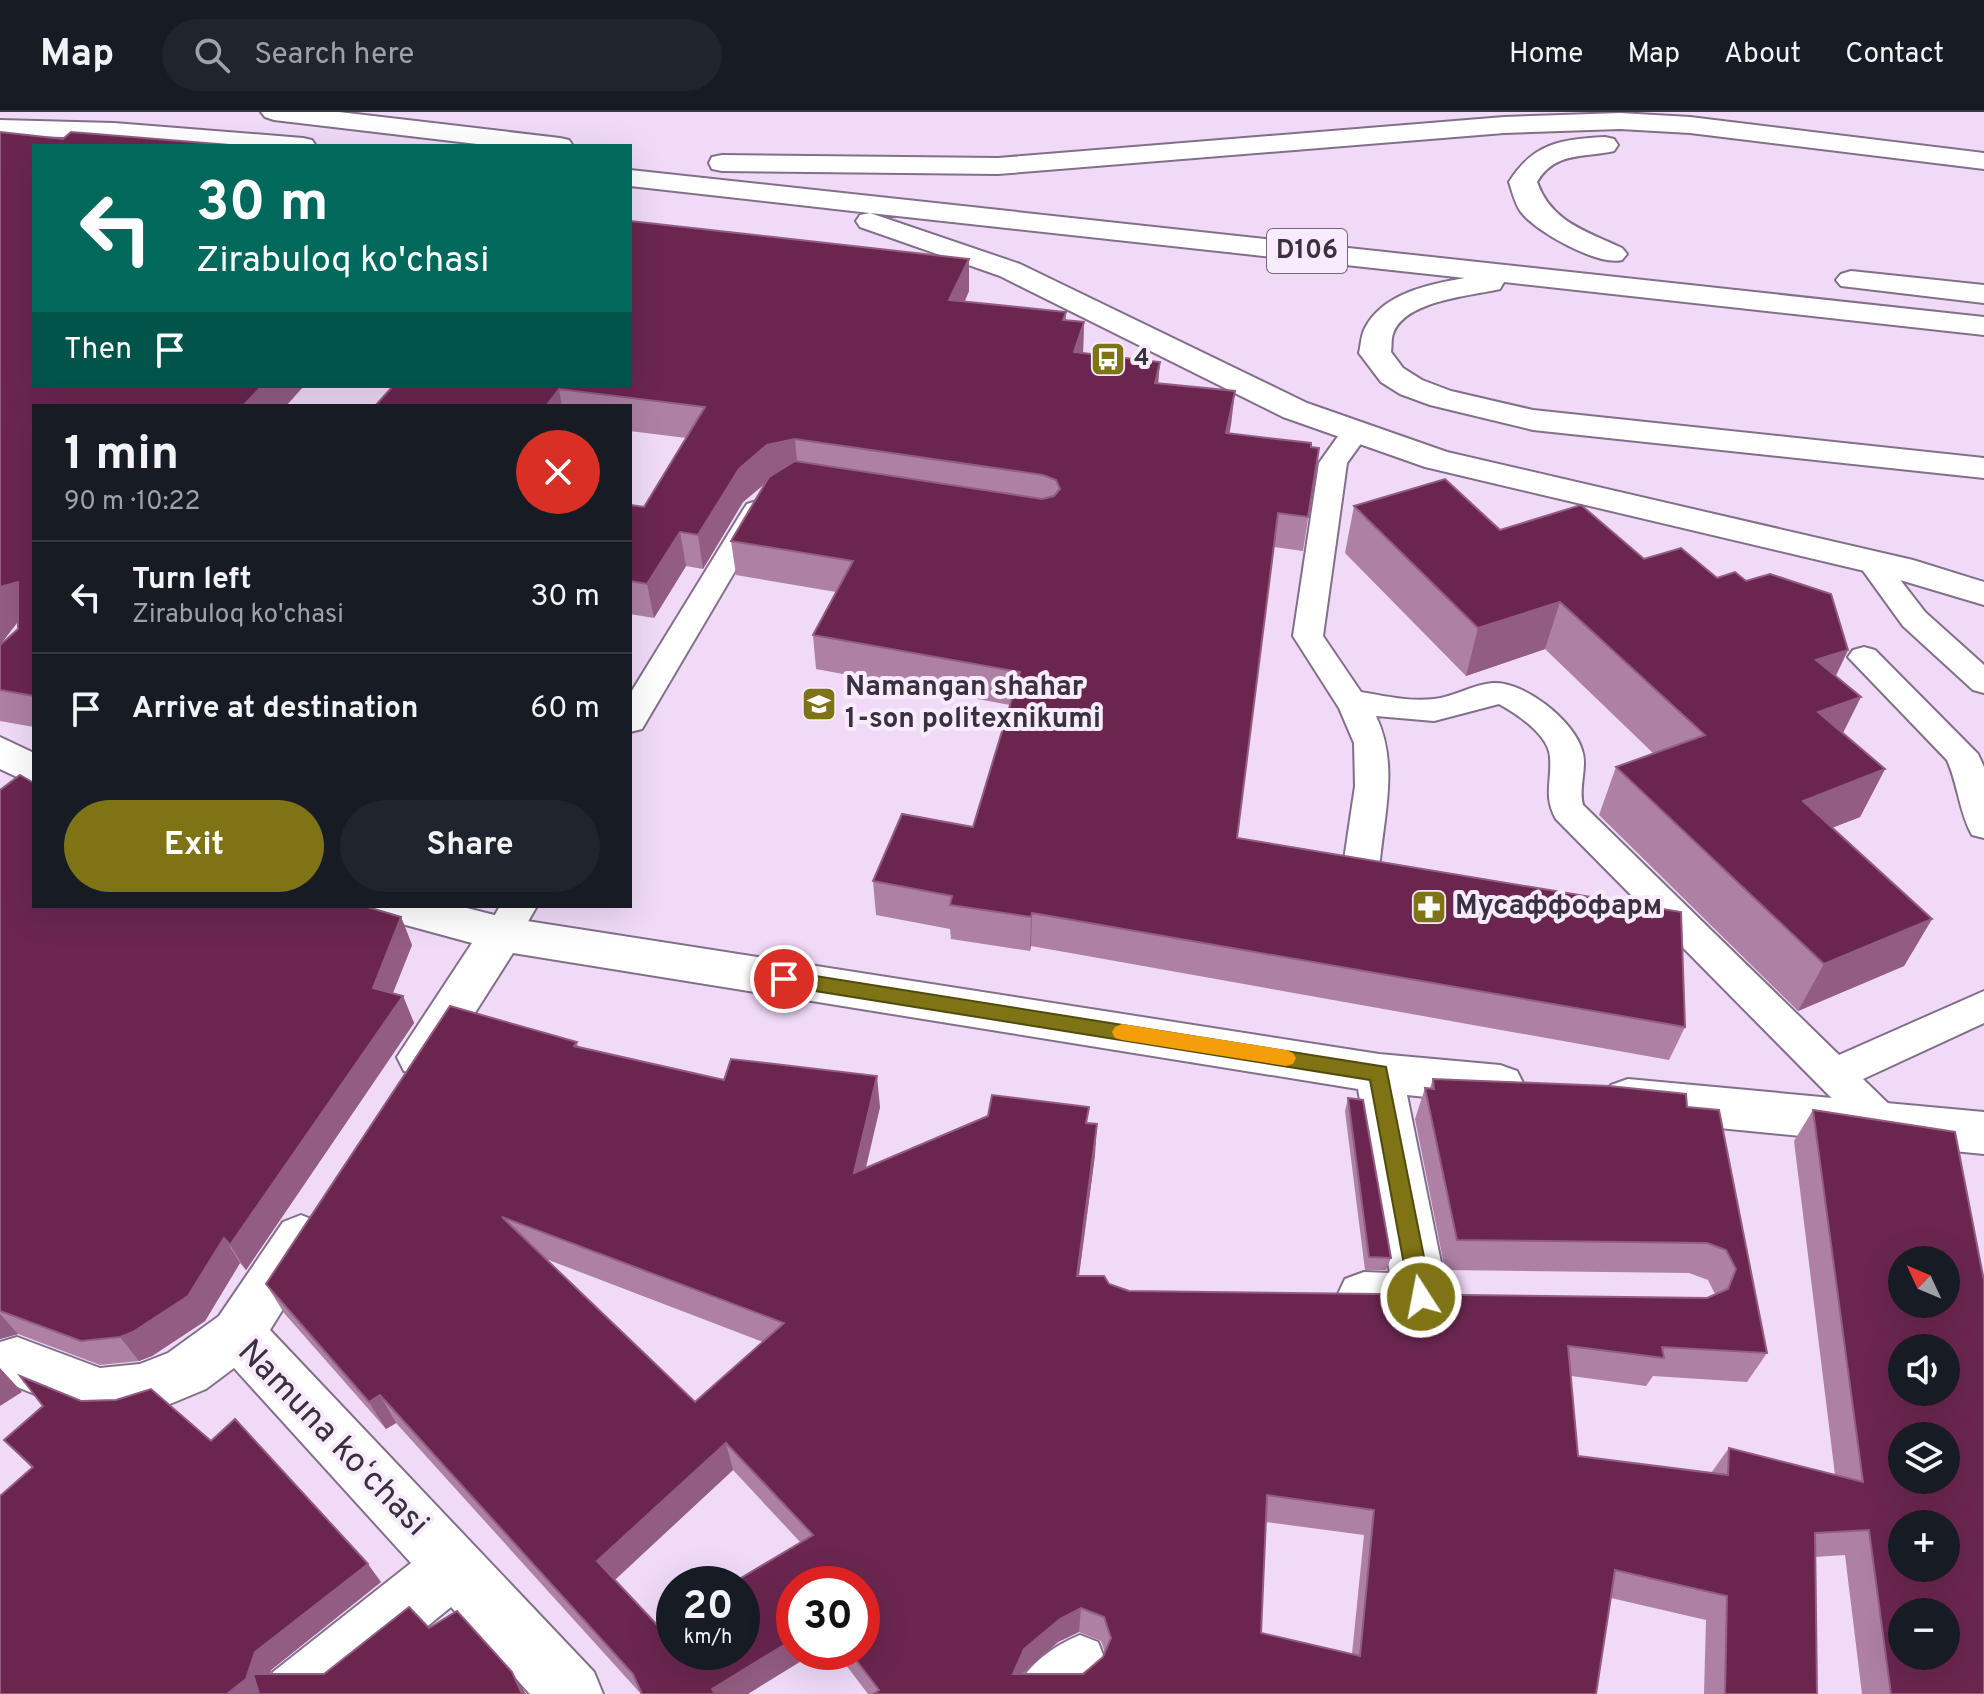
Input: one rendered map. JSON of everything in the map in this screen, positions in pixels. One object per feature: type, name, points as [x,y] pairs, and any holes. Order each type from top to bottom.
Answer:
[{"type":"main road","points":[[274,112],[543,144]]},
{"type":"main road","points":[[715,174],[804,161],[998,166],[1504,125],[1620,121],[1690,125],[1984,161]]},
{"type":"main road","points":[[0,128],[69,128],[261,144]]},
{"type":"main road","points":[[1612,254],[1565,232],[1532,208],[1523,182],[1529,168],[1548,153],[1578,146],[1626,144],[1688,151]]},
{"type":"main road","name":"D106","points":[[632,153],[715,174],[1536,261],[1984,326]]},
{"type":"main road","points":[[715,174],[862,218],[1010,270],[1295,410],[1437,460],[1871,561],[1984,594]]},
{"type":"main road","name":"D106","points":[[632,178],[715,174],[1021,193]]},
{"type":"main road","points":[[1937,182],[1984,187]]},
{"type":"main road","name":"D106","points":[[1536,261],[1612,254],[1643,257]]},
{"type":"main road","points":[[1536,261],[1444,290],[1403,308],[1379,329],[1375,353],[1392,375],[1411,387],[1441,398],[1533,420],[1984,468]]},
{"type":"main road","points":[[1832,278],[1984,294]]},
{"type":"main road","points":[[0,751],[32,770]]},
{"type":"main road","points":[[412,908],[511,920],[1379,1073],[1537,1089]]},
{"type":"main road","points":[[397,1093],[511,920]]},
{"type":"main road","points":[[1312,1295],[1444,1297],[1379,1073]]},
{"type":"main road","points":[[1584,1094],[1984,1133]]},
{"type":"main road","points":[[238,1333],[326,1200]]},
{"type":"main road","name":"Namuna koʻchasi","points":[[0,1367],[17,1362],[100,1394],[141,1390],[187,1371],[238,1333],[572,1694]]},
{"type":"main road","points":[[295,1694],[454,1566]]},
{"type":"lane","points":[[1356,431],[1333,463],[1308,636],[1362,720],[1371,753],[1362,860]]},
{"type":"lane","points":[[632,718],[760,504],[781,488]]},
{"type":"lane","points":[[1871,561],[1914,619],[1984,683]]},
{"type":"lane","points":[[1864,657],[1961,754],[1972,777],[1984,826]]},
{"type":"lane","points":[[1348,700],[1437,710],[1484,693],[1498,692],[1524,703],[1550,728],[1566,751],[1562,796],[1568,810],[1884,1125]]},
{"type":"lane","points":[[1834,1075],[1984,1006]]},
{"type":"lane","points":[[1039,1694],[1080,1660]]},
{"type":"building","points":[[0,132],[63,139],[71,132],[218,144],[32,144],[32,388],[260,388],[245,404],[32,404],[32,696],[0,690],[0,645],[18,629],[18,582],[0,587]]},
{"type":"building","points":[[632,221],[969,259],[949,300],[1066,312],[1063,320],[1084,322],[1074,352],[1160,362],[1155,383],[1235,391],[1226,433],[1311,443],[1311,447],[1319,448],[1308,517],[1278,513],[1237,838],[1681,912],[1685,1027],[1032,913],[1031,917],[950,905],[952,896],[873,881],[902,814],[973,827],[1020,672],[813,635],[853,561],[731,541],[769,477],[795,461],[1042,499],[1054,496],[1060,489],[1056,480],[1043,475],[795,439],[767,445],[739,469],[698,535],[680,532],[647,584],[632,581],[632,505],[644,507],[705,407],[559,389],[548,404],[377,404],[391,388],[632,388]]},
{"type":"building","points":[[1445,479],[1500,530],[1581,505],[1644,559],[1681,548],[1717,578],[1735,572],[1746,581],[1770,574],[1831,594],[1848,650],[1816,660],[1861,697],[1818,712],[1885,769],[1803,801],[1932,919],[1824,964],[1616,767],[1705,735],[1560,602],[1478,628],[1354,506]]},
{"type":"building","points":[[20,775],[32,782],[32,908],[371,908],[401,917],[373,988],[403,996],[230,1245],[224,1238],[188,1296],[133,1332],[120,1337],[81,1341],[0,1311],[0,790]]},
{"type":"building","points":[[450,1006],[577,1042],[574,1046],[724,1080],[731,1059],[877,1076],[854,1173],[988,1116],[992,1095],[1089,1107],[1086,1123],[1097,1124],[1077,1276],[1104,1276],[1109,1284],[1129,1291],[1707,1298],[1728,1289],[1736,1269],[1726,1250],[1707,1243],[1457,1240],[1425,1088],[1434,1089],[1433,1079],[1609,1086],[1686,1094],[1687,1107],[1719,1110],[1767,1353],[1662,1347],[1664,1358],[1568,1346],[1578,1456],[1728,1475],[1729,1448],[1863,1482],[1813,1110],[1955,1132],[1984,1281],[1984,1694],[1891,1694],[1869,1530],[1815,1533],[1817,1694],[1725,1694],[1727,1596],[1615,1570],[1596,1694],[874,1694],[879,1690],[864,1670],[880,1670],[880,1566],[776,1566],[776,1650],[760,1660],[760,1567],[813,1535],[726,1443],[597,1561],[656,1624],[656,1670],[743,1670],[712,1689],[715,1694],[642,1694],[633,1674],[380,1395],[369,1402],[266,1284]],"holes":[[[502,1217],[784,1323],[695,1402]],[[1267,1495],[1374,1510],[1360,1656],[1261,1633]],[[1081,1608],[1104,1617],[1111,1638],[1103,1657],[1083,1674],[1013,1674],[1024,1649],[1060,1619]]]},
{"type":"building","points":[[1348,1098],[1363,1100],[1391,1258],[1369,1257]]},
{"type":"building","points":[[20,1376],[81,1401],[116,1400],[151,1389],[211,1441],[235,1419],[368,1564],[255,1652],[246,1679],[227,1694],[0,1694],[0,1496],[33,1467],[4,1440],[43,1406]]},
{"type":"building","points":[[409,1607],[429,1628],[457,1611],[512,1672],[522,1694],[259,1694],[253,1674],[324,1674]]},
{"type":"slow traffic","points":[[1122,1032],[1286,1058]]},
{"type":"place","name":"4","points":[[1108,359]]},
{"type":"place","name":"Namangan shahar 1-son politexnikumi","points":[[819,704]]},
{"type":"place","name":"Мусаффофарм","points":[[1429,907]]},
{"type":"route","points":[[784,979],[1379,1073],[1421,1297]]}]
